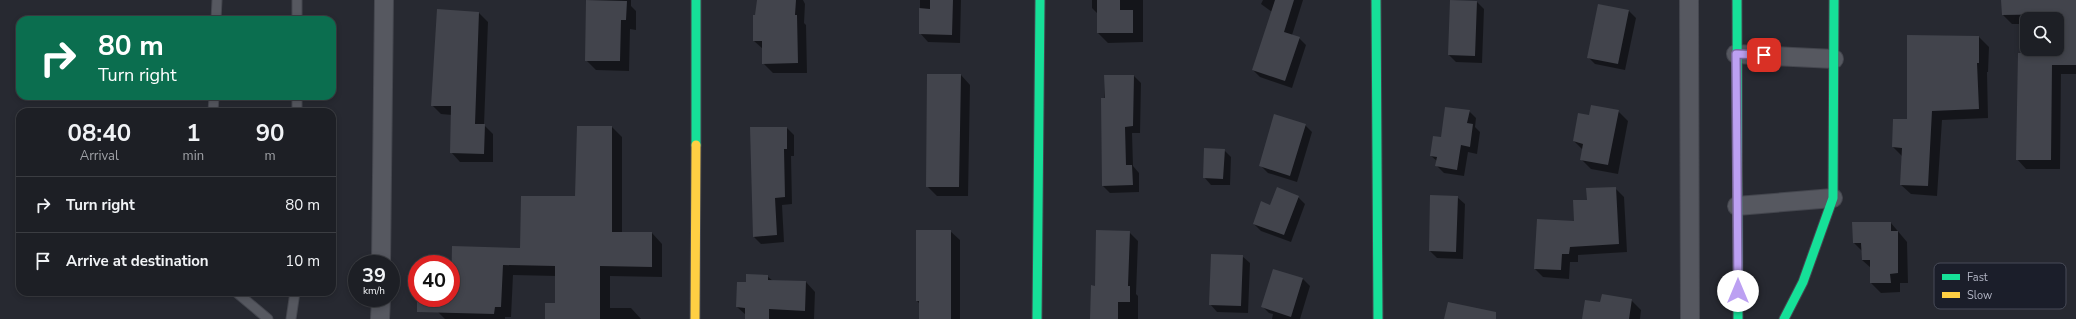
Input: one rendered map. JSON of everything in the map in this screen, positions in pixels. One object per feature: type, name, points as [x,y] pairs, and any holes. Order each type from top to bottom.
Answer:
[{"type":"street","points":[[381,255],[384,0]]},
{"type":"street","points":[[695,319],[696,0]]},
{"type":"street","points":[[1037,319],[1040,0]]},
{"type":"street","points":[[1376,0],[1378,319]]},
{"type":"street","points":[[1689,0],[1690,319]]},
{"type":"street","points":[[1737,0],[1738,319]]},
{"type":"street","points":[[1784,319],[1803,282],[1833,198],[1834,0]]},
{"type":"street","points":[[1736,54],[1834,59]]},
{"type":"street","points":[[1737,206],[1833,198]]},
{"type":"street","points":[[380,319],[381,307]]},
{"type":"lane","points":[[216,16],[217,0]]},
{"type":"lane","points":[[297,0],[297,16]]},
{"type":"lane","points":[[241,296],[268,319]]},
{"type":"lane","points":[[291,319],[294,296]]},
{"type":"building","points":[[586,0],[627,1],[626,20],[621,20],[620,61],[585,61]]},
{"type":"building","points":[[757,0],[796,0],[795,15],[797,15],[798,63],[762,64],[762,41],[753,41],[753,15],[755,15]]},
{"type":"building","points":[[930,0],[953,0],[952,35],[919,34],[919,8],[930,9]]},
{"type":"building","points":[[1097,0],[1120,0],[1120,10],[1133,10],[1133,33],[1097,33]]},
{"type":"building","points":[[1275,0],[1294,0],[1284,32],[1300,37],[1285,81],[1252,70]]},
{"type":"building","points":[[1450,0],[1477,1],[1475,56],[1448,55]]},
{"type":"building","points":[[2001,0],[2057,0],[2057,12],[2020,12],[2020,15],[2002,15]]},
{"type":"building","points":[[2057,0],[2076,0],[2076,65],[2052,65],[2051,160],[2016,160],[2018,53],[2020,53],[2020,56],[2064,56],[2064,12],[2057,12]]},
{"type":"building","points":[[1598,4],[1629,10],[1618,64],[1587,58]]},
{"type":"building","points":[[437,9],[479,12],[475,124],[485,124],[484,154],[450,153],[451,106],[431,106]]},
{"type":"building","points":[[1907,35],[1979,36],[1979,63],[1977,63],[1979,109],[1932,111],[1928,186],[1900,185],[1902,148],[1892,147],[1893,119],[1907,119]]},
{"type":"building","points":[[927,74],[961,74],[959,187],[926,187]]},
{"type":"building","points":[[1104,75],[1134,75],[1133,126],[1125,127],[1126,165],[1132,165],[1133,185],[1102,186],[1101,98],[1105,98]]},
{"type":"building","points":[[1591,105],[1619,110],[1608,165],[1580,160],[1583,144],[1573,141],[1578,113],[1589,115]]},
{"type":"building","points":[[1445,107],[1470,110],[1467,123],[1473,124],[1470,147],[1461,145],[1457,170],[1435,166],[1437,157],[1430,156],[1433,136],[1441,137]]},
{"type":"building","points":[[1274,114],[1306,124],[1290,176],[1259,166]]},
{"type":"building","points":[[577,126],[612,126],[612,232],[652,232],[652,267],[600,266],[600,319],[545,319],[545,303],[555,303],[555,266],[503,265],[501,307],[495,307],[494,314],[417,312],[417,307],[460,307],[460,255],[452,255],[452,246],[520,248],[521,196],[575,196]]},
{"type":"building","points":[[750,127],[787,127],[787,149],[784,149],[785,197],[775,198],[777,235],[753,237]]},
{"type":"building","points":[[1204,148],[1225,149],[1223,179],[1203,178]]},
{"type":"building","points":[[1277,187],[1299,196],[1284,235],[1253,224],[1261,201],[1270,205]]},
{"type":"building","points":[[1616,187],[1619,244],[1570,247],[1569,254],[1562,254],[1561,270],[1534,269],[1537,219],[1574,221],[1573,200],[1587,200],[1586,188]]},
{"type":"building","points":[[1430,195],[1458,196],[1456,252],[1429,251]]},
{"type":"building","points":[[1852,222],[1891,222],[1891,231],[1898,231],[1898,273],[1890,274],[1891,283],[1870,283],[1870,260],[1862,260],[1861,243],[1853,243]]},
{"type":"building","points":[[916,230],[951,230],[951,319],[919,319],[919,301],[916,301]]},
{"type":"building","points":[[1096,230],[1130,231],[1128,286],[1130,286],[1130,302],[1118,302],[1118,319],[1090,319],[1091,285],[1095,286]]},
{"type":"building","points":[[1211,254],[1243,255],[1241,306],[1209,305]]},
{"type":"building","points":[[1273,269],[1303,278],[1291,317],[1261,307]]},
{"type":"building","points":[[746,274],[768,275],[768,280],[806,281],[805,311],[769,309],[769,319],[745,319],[745,308],[736,307],[737,282],[746,282]]},
{"type":"building","points":[[1602,294],[1632,299],[1629,319],[1582,319],[1585,300],[1600,302]]},
{"type":"building","points":[[1448,302],[1496,312],[1496,319],[1444,319]]},
{"type":"traffic: fast","points":[[696,0],[696,145]]},
{"type":"traffic: fast","points":[[1037,319],[1040,0]]},
{"type":"traffic: fast","points":[[1376,0],[1378,319]]},
{"type":"traffic: fast","points":[[1737,0],[1738,319]]},
{"type":"traffic: fast","points":[[1784,319],[1803,282],[1833,198],[1834,0]]},
{"type":"traffic: slow","points":[[695,319],[696,145]]},
{"type":"route","points":[[1738,291],[1736,54],[1764,55]]}]
